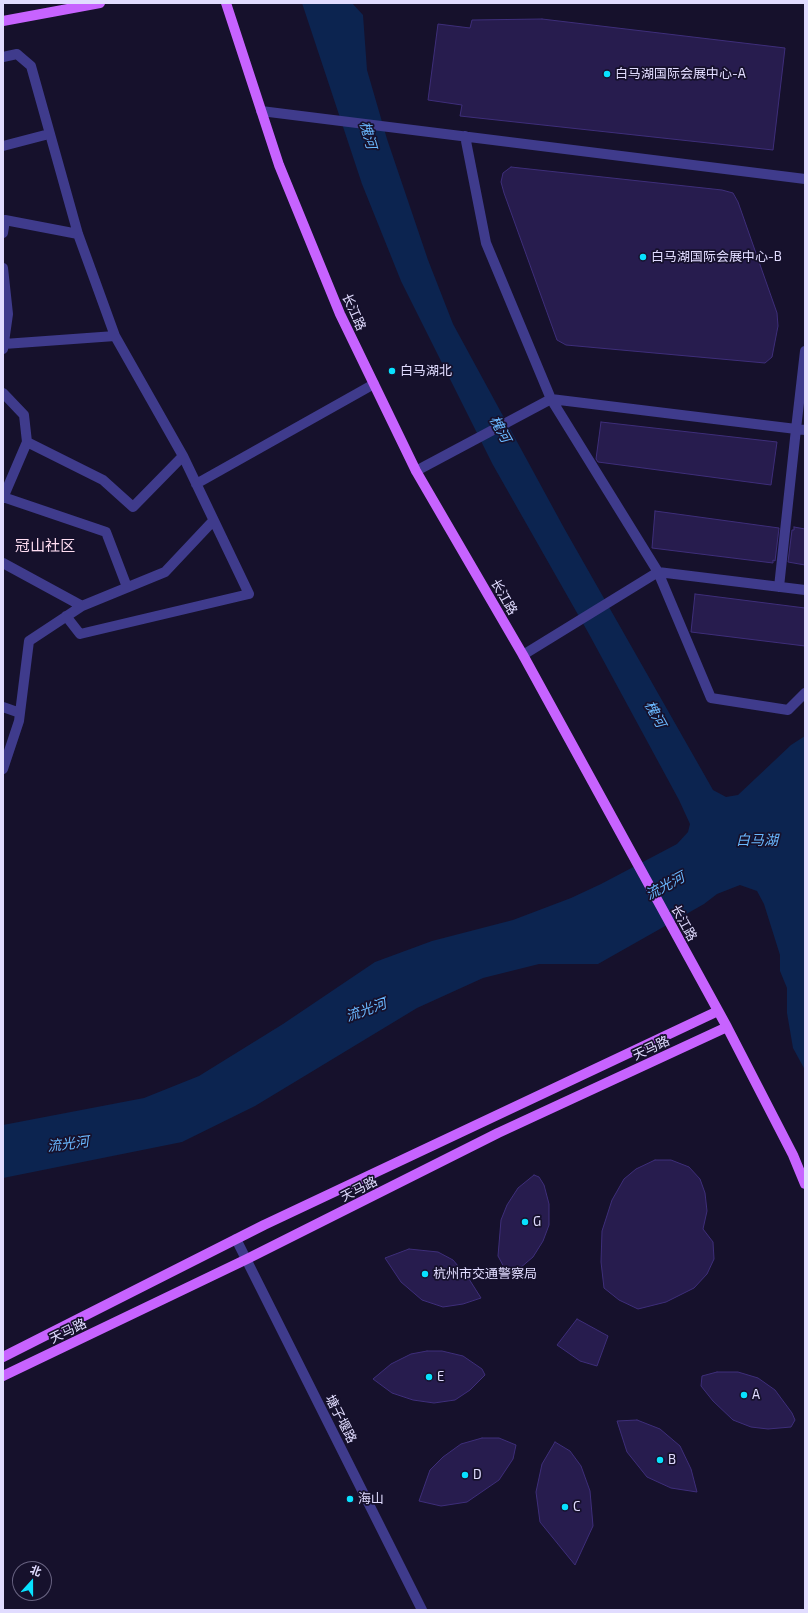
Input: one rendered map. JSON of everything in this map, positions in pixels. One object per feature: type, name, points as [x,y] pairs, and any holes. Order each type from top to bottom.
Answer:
[{"type":"main road","points":[[3,21],[100,3]]},
{"type":"main road","name":"长江路","points":[[226,3],[279,165],[340,314],[416,471],[523,655],[679,942],[718,1010],[793,1155],[805,1184]]},
{"type":"main road","name":"天马路","points":[[3,1357],[236,1239],[718,1010]]},
{"type":"main road","name":"天马路","points":[[3,1376],[247,1259],[498,1133],[727,1027]]},
{"type":"street","points":[[3,57],[17,54],[31,66],[78,234],[115,336],[183,456],[249,594],[80,634],[66,616]]},
{"type":"street","points":[[261,111],[805,179]]},
{"type":"street","points":[[3,146],[49,134]]},
{"type":"street","points":[[465,136],[486,243],[551,399],[658,572],[711,698],[788,710],[805,693]]},
{"type":"street","points":[[3,233],[5,220],[78,234]]},
{"type":"street","points":[[3,268],[8,314],[3,346],[115,336]]},
{"type":"street","points":[[779,587],[801,430],[805,351]]},
{"type":"street","points":[[196,484],[374,384]]},
{"type":"street","points":[[3,394],[24,415],[27,442],[3,497],[106,532],[127,587]]},
{"type":"street","points":[[416,471],[551,399],[801,430]]},
{"type":"street","points":[[27,442],[102,480],[133,507],[183,456]]},
{"type":"street","points":[[3,769],[19,721],[29,641],[82,606],[165,572],[213,521]]},
{"type":"street","points":[[3,563],[82,606]]},
{"type":"street","points":[[523,655],[554,635],[625,594],[658,572],[805,590]]},
{"type":"street","points":[[3,707],[20,714]]},
{"type":"street","name":"塘子堰路","points":[[236,1239],[422,1610]]},
{"type":"water","points":[[302,3],[352,3],[363,15],[367,70],[387,139],[428,260],[453,324],[564,528],[713,790],[726,797],[738,795],[791,745],[805,736],[805,1070],[793,1048],[787,1013],[787,988],[780,971],[780,955],[764,904],[757,891],[740,885],[717,894],[704,904],[598,964],[539,964],[483,978],[417,1008],[255,1106],[182,1142],[3,1178],[3,1125],[144,1098],[199,1076],[283,1024],[375,962],[432,941],[513,920],[571,898],[677,844],[688,832],[690,824],[679,800],[589,634],[493,465],[401,281],[362,184]]},
{"type":"building","name":"白马湖国际会展中心-A","points":[[542,19],[785,48],[773,150],[460,116],[462,105],[428,100],[438,24],[470,28],[472,20]]},
{"type":"building","name":"白马湖国际会展中心-B","points":[[511,167],[722,190],[733,193],[738,202],[777,313],[778,326],[772,357],[765,363],[566,345],[557,340],[501,182],[503,173]]},
{"type":"building","points":[[601,422],[777,442],[771,485],[598,462],[596,459]]},
{"type":"building","points":[[655,511],[779,528],[775,561],[773,560],[773,563],[652,548]]},
{"type":"building","points":[[794,527],[805,529],[805,565],[788,562],[792,530],[794,530]]},
{"type":"building","points":[[695,594],[805,608],[805,646],[691,632]]},
{"type":"building","points":[[655,1160],[671,1160],[689,1167],[700,1179],[705,1193],[707,1211],[703,1229],[713,1242],[714,1259],[707,1274],[694,1288],[666,1302],[638,1309],[619,1300],[604,1288],[601,1262],[602,1231],[612,1200],[624,1179],[636,1169]]},
{"type":"building","name":"G","points":[[534,1175],[539,1177],[544,1185],[549,1204],[549,1225],[543,1241],[533,1257],[513,1274],[506,1271],[498,1256],[501,1220],[507,1205],[518,1188]]},
{"type":"building","points":[[409,1249],[438,1252],[453,1260],[469,1279],[481,1298],[463,1304],[443,1307],[422,1300],[401,1282],[385,1258]]},
{"type":"building","points":[[577,1319],[608,1336],[597,1366],[580,1361],[557,1345]]},
{"type":"building","name":"E","points":[[427,1351],[442,1351],[463,1356],[482,1369],[485,1375],[470,1390],[455,1400],[434,1403],[413,1400],[392,1393],[373,1379],[391,1364],[411,1354]]},
{"type":"building","name":"A","points":[[717,1372],[738,1372],[758,1378],[775,1390],[792,1413],[795,1420],[791,1427],[768,1429],[751,1427],[733,1420],[713,1401],[701,1386],[702,1376]]},
{"type":"building","name":"B","points":[[637,1420],[660,1429],[680,1446],[691,1469],[697,1492],[671,1488],[647,1477],[627,1452],[617,1421]]},
{"type":"building","name":"D","points":[[482,1438],[499,1438],[516,1445],[513,1459],[499,1480],[467,1502],[441,1506],[419,1501],[430,1470],[443,1457],[461,1444]]},
{"type":"building","name":"C","points":[[555,1442],[570,1451],[581,1466],[590,1491],[593,1526],[575,1565],[540,1522],[536,1492],[542,1464]]},
{"type":"place","name":"白马湖国际会展中心-A","points":[[607,74]]},
{"type":"place","name":"白马湖国际会展中心-B","points":[[643,257]]},
{"type":"place","name":"白马湖北","points":[[392,371]]},
{"type":"place","name":"G","points":[[525,1222]]},
{"type":"place","name":"杭州市交通警察局","points":[[425,1274]]},
{"type":"place","name":"E","points":[[429,1377]]},
{"type":"place","name":"A","points":[[744,1395]]},
{"type":"place","name":"B","points":[[660,1460]]},
{"type":"place","name":"D","points":[[465,1475]]},
{"type":"place","name":"海山","points":[[350,1499]]},
{"type":"place","name":"C","points":[[565,1507]]},
{"type":"district","name":"冠山社区","points":[[45,546]]},
{"type":"water label","name":"槐河","points":[[368,135]]},
{"type":"water label","name":"槐河","points":[[500,429]]},
{"type":"water label","name":"槐河","points":[[655,714]]},
{"type":"water label","name":"白马湖","points":[[757,840]]},
{"type":"water label","name":"流光河","points":[[665,886]]},
{"type":"water label","name":"流光河","points":[[366,1010]]},
{"type":"water label","name":"流光河","points":[[68,1144]]}]
